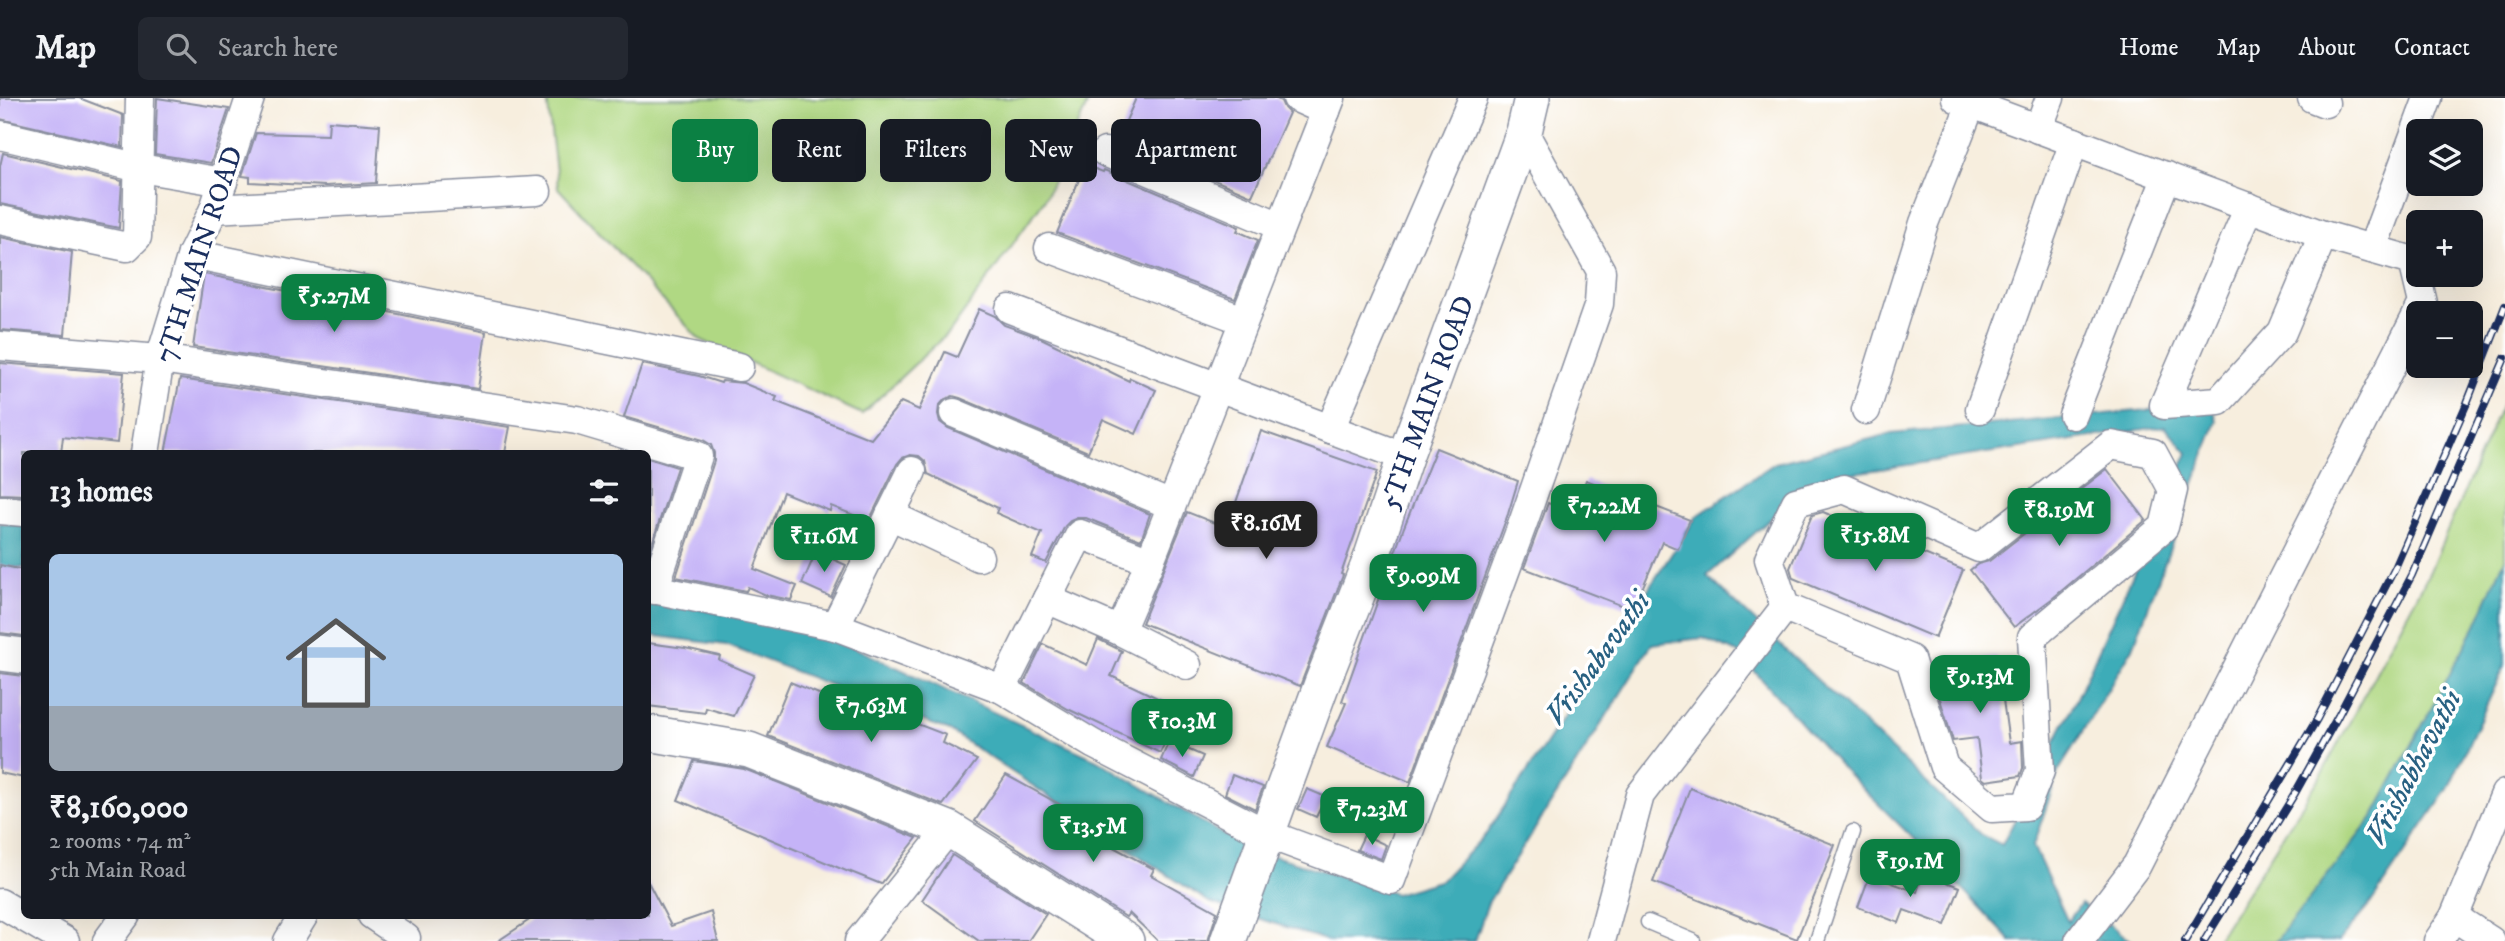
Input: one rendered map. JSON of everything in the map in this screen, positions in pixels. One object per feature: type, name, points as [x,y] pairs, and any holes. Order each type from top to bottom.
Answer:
[{"type":"street","points":[[0,220],[127,247],[137,237],[140,98]]},
{"type":"street","name":"7TH MAIN ROAD","points":[[145,450],[160,359],[192,254],[218,195],[250,98]]},
{"type":"street","points":[[1120,631],[1329,104],[1297,98]]},
{"type":"street","points":[[1330,429],[1473,98]]},
{"type":"street","name":"5TH MAIN ROAD","points":[[1228,941],[1321,686],[1371,559],[1405,457],[1524,132],[1532,98]]},
{"type":"street","points":[[2038,128],[2050,98]]},
{"type":"street","points":[[2372,249],[2428,98]]},
{"type":"street","points":[[1866,410],[1964,101],[2323,235],[2413,261],[2423,303],[2137,865],[2079,941]]},
{"type":"street","points":[[0,346],[160,359],[577,420],[698,456],[651,589],[835,626],[1002,689],[1093,744],[1267,834],[1391,880],[1524,520],[1599,304],[1601,271],[1524,132]]},
{"type":"street","points":[[0,135],[140,168],[218,195],[537,191]]},
{"type":"street","points":[[1980,409],[2074,142]]},
{"type":"street","points":[[1105,152],[1280,226]]},
{"type":"street","points":[[2073,415],[2167,176]]},
{"type":"street","points":[[2249,207],[2164,405],[2219,401],[2282,332],[2323,235]]},
{"type":"street","points":[[1049,248],[1243,320]]},
{"type":"street","points":[[192,254],[739,367]]},
{"type":"street","points":[[1010,309],[1405,457]]},
{"type":"street","points":[[954,413],[1171,505]]},
{"type":"street","points":[[2111,445],[2152,453],[2173,490],[2164,527],[2032,637],[2040,771],[2026,806],[1992,808],[1944,767],[1910,659],[1785,607],[1769,559],[1796,502],[1844,489],[1979,548],[2111,445]]},
{"type":"street","points":[[835,626],[912,471]]},
{"type":"street","points":[[0,510],[21,512]]},
{"type":"street","points":[[890,515],[979,557]]},
{"type":"street","points":[[1002,689],[1080,534],[1150,561]]},
{"type":"street","points":[[1047,599],[1120,631],[1186,665]]},
{"type":"street","points":[[1601,941],[1640,796],[1785,607]]},
{"type":"street","points":[[0,653],[21,656]]},
{"type":"street","points":[[651,734],[749,750],[949,829],[1126,941]]},
{"type":"street","points":[[2438,941],[2454,917],[2505,794]]},
{"type":"street","points":[[863,940],[949,829]]},
{"type":"street","points":[[0,903],[21,915]]},
{"type":"street","points":[[2454,917],[2491,941]]},
{"type":"street","points":[[27,919],[65,941]]},
{"type":"street","points":[[107,941],[123,919]]},
{"type":"street","points":[[288,941],[302,919]]},
{"type":"street","points":[[378,919],[406,938]]},
{"type":"lane","points":[[1817,941],[1853,831]]},
{"type":"lane","points":[[1648,922],[1693,941]]},
{"type":"green space","points":[[547,98],[1090,98],[1081,119],[1005,119],[1005,182],[1053,182],[1045,199],[952,329],[862,414],[699,339],[558,188]]},
{"type":"green space","points":[[2505,397],[2505,559],[2476,625],[2374,816],[2276,941],[2216,941],[2322,774],[2430,571]]},
{"type":"water","points":[[2212,404],[2217,421],[2133,648],[2058,772],[2033,846],[2068,922],[2081,903],[2131,941],[2011,941],[1943,868],[1841,767],[1738,653],[1703,638],[1652,644],[1488,903],[1475,941],[1328,941],[1209,902],[950,731],[726,645],[651,635],[651,599],[829,636],[1097,760],[1241,845],[1395,894],[1442,880],[1486,834],[1696,517],[1775,463],[1890,434]],"holes":[[[2165,426],[2188,453],[2077,698],[2002,845],[1982,835],[1707,576],[1815,479]]]},
{"type":"water","points":[[0,523],[21,525],[21,568],[0,567]]},
{"type":"water","name":"Vrishabhavathi","points":[[2505,559],[2505,665],[2448,789],[2368,907],[2339,941],[2276,941],[2374,816],[2476,625]]},
{"type":"building","points":[[0,98],[79,98],[123,115],[122,147],[0,119]]},
{"type":"building","points":[[157,98],[229,109],[211,163],[155,154]]},
{"type":"building","points":[[1136,98],[1275,98],[1281,101],[1289,113],[1261,176],[1261,119],[1127,119]]},
{"type":"building","points":[[329,121],[380,125],[376,183],[325,186],[250,182],[250,177],[242,176],[256,133],[328,135]]},
{"type":"building","points":[[3,153],[122,181],[119,228],[0,204],[0,166]]},
{"type":"building","points":[[1097,170],[1111,173],[1111,182],[1132,182],[1239,227],[1237,231],[1258,240],[1235,299],[1057,233],[1078,182],[1097,182]]},
{"type":"building","points":[[1219,182],[1258,182],[1252,196]]},
{"type":"building","points":[[0,237],[72,252],[65,335],[0,330]]},
{"type":"building","points":[[204,274],[486,332],[478,389],[193,347]]},
{"type":"building","points":[[979,309],[995,316],[1004,325],[1041,338],[1129,381],[1130,378],[1156,390],[1136,434],[1103,419],[1088,452],[953,396],[945,399],[939,406],[938,414],[940,422],[948,428],[1150,514],[1141,540],[1086,518],[1077,518],[1065,526],[1046,563],[1032,557],[1042,533],[996,513],[998,508],[928,474],[925,461],[919,456],[910,455],[897,464],[869,521],[831,506],[830,511],[783,492],[754,569],[797,586],[791,600],[766,595],[748,587],[746,591],[676,577],[714,461],[714,453],[711,445],[703,440],[624,417],[642,364],[721,383],[743,383],[777,397],[775,401],[871,439],[901,402],[919,410],[945,352],[957,357]]},
{"type":"building","points":[[0,363],[124,373],[117,443],[63,437],[61,450],[21,450],[21,495],[0,494]]},
{"type":"building","points":[[180,379],[510,427],[506,450],[166,450]]},
{"type":"building","points":[[1261,431],[1377,472],[1341,574],[1343,575],[1300,686],[1142,623],[1187,512],[1227,528]]},
{"type":"building","points":[[1436,448],[1518,481],[1410,782],[1327,747],[1346,703],[1342,701],[1404,527]]},
{"type":"building","points":[[651,459],[677,467],[651,547]]},
{"type":"building","points":[[2107,469],[2146,520],[2014,627],[1970,570],[1989,561]]},
{"type":"building","points":[[1586,480],[1690,520],[1678,549],[1662,542],[1633,610],[1524,568],[1548,503],[1573,513]]},
{"type":"building","points":[[1823,512],[1963,570],[1935,638],[1793,578],[1790,568],[1812,515]]},
{"type":"building","points":[[816,552],[846,565],[831,597],[802,584]]},
{"type":"building","points":[[0,565],[21,569],[21,636],[0,633]]},
{"type":"building","points":[[1098,639],[1122,651],[1111,676],[1181,709],[1160,753],[1068,709],[1024,683],[1043,644],[1087,665]]},
{"type":"building","points":[[651,643],[720,656],[719,660],[754,675],[734,716],[706,708],[705,713],[651,706]]},
{"type":"building","points":[[1997,657],[2009,743],[2022,741],[2023,768],[2020,776],[1986,781],[1982,778],[1977,738],[1953,741],[1940,699],[1935,665]]},
{"type":"building","points":[[0,673],[21,676],[21,777],[0,773]]},
{"type":"building","points":[[790,682],[891,724],[894,715],[946,735],[943,743],[977,760],[943,805],[768,736]]},
{"type":"building","points":[[1169,741],[1203,756],[1194,777],[1161,760]]},
{"type":"building","points":[[694,761],[744,769],[917,838],[881,884],[678,800]]},
{"type":"building","points":[[1006,775],[1074,812],[1069,823],[1154,869],[1151,875],[1217,912],[1208,941],[1158,941],[1129,913],[1126,917],[975,821]]},
{"type":"building","points":[[1232,775],[1263,787],[1255,809],[1225,794]]},
{"type":"building","points":[[1690,788],[1835,845],[1797,939],[1653,882]]},
{"type":"building","points":[[1307,789],[1326,797],[1316,817],[1298,809]]},
{"type":"building","points":[[1364,835],[1386,845],[1381,859],[1357,850]]},
{"type":"building","points":[[952,855],[1046,914],[1028,941],[979,941],[922,900]]},
{"type":"building","points":[[1923,874],[1960,887],[1945,925],[1904,910],[1899,923],[1858,907],[1870,875],[1917,892]]},
{"type":"building","points":[[651,888],[671,926],[711,912],[718,941],[498,941],[531,919],[651,919]]},
{"type":"railway","points":[[2185,941],[2317,719],[2395,568],[2467,403],[2505,306]]},
{"type":"railway","points":[[2204,941],[2294,795],[2412,575],[2505,358]]},
{"type":"water label","name":"Vrishabavathi","points":[[1597,658]]}]
